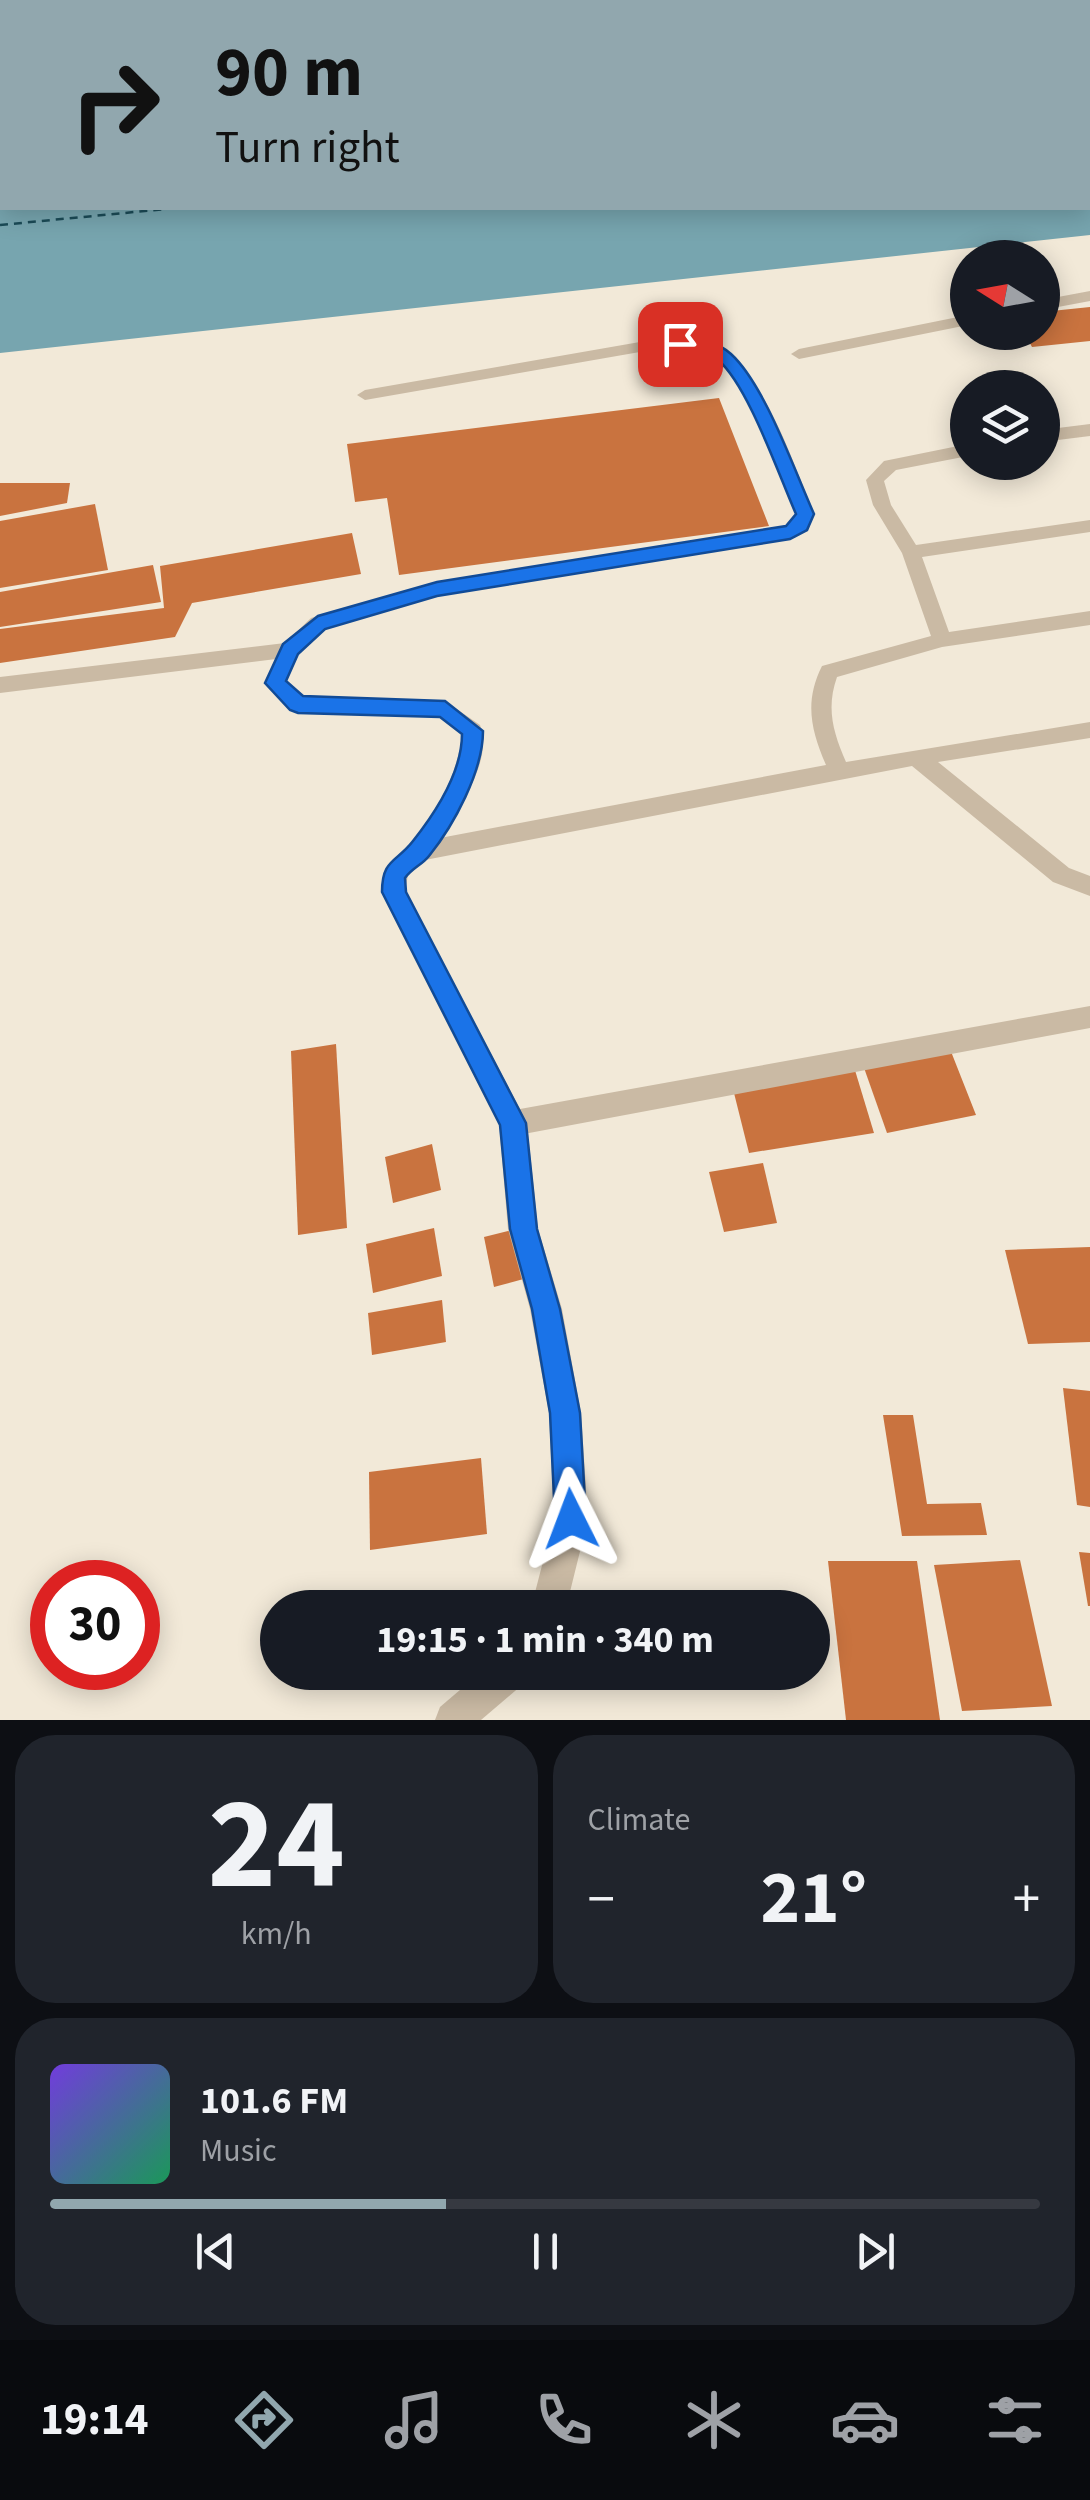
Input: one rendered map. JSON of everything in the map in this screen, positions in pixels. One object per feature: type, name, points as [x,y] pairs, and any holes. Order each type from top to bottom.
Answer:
[{"type":"street","points":[[513,1123],[523,1229],[546,1309],[565,1413],[571,1519],[553,1590]]},
{"type":"street","points":[[453,1720],[489,1690]]},
{"type":"lane","points":[[1060,302],[1090,296]]},
{"type":"lane","points":[[798,354],[950,324]]},
{"type":"lane","points":[[364,395],[657,344],[703,345],[724,356],[744,381],[805,514],[801,526],[790,532],[437,589],[318,624],[290,650],[275,683],[298,704],[445,709],[473,731],[472,755],[463,779],[420,851],[403,863],[394,876],[394,892],[513,1123],[1090,1016]]},
{"type":"lane","points":[[1060,434],[1090,430]]},
{"type":"lane","points":[[942,640],[910,552],[882,505],[874,480],[890,465],[950,453]]},
{"type":"lane","points":[[910,552],[1090,526]]},
{"type":"lane","points":[[840,773],[818,718],[820,694],[829,672],[942,640],[1090,618]]},
{"type":"lane","points":[[0,686],[290,650]]},
{"type":"lane","points":[[420,851],[916,758],[1090,730]]},
{"type":"lane","points":[[916,758],[1061,875],[1090,886]]},
{"type":"water","points":[[0,210],[1090,210],[1090,235],[1044,240],[950,240],[950,250],[0,353]]},
{"type":"building","points":[[1090,307],[1090,341],[1060,344],[1060,310]]},
{"type":"building","points":[[719,398],[769,526],[399,575],[387,498],[355,502],[347,444]]},
{"type":"building","points":[[0,483],[70,483],[67,503],[0,516]]},
{"type":"building","points":[[95,504],[108,570],[0,588],[0,521]]},
{"type":"building","points":[[352,533],[361,574],[192,603],[175,637],[0,663],[0,629],[164,608],[160,566]]},
{"type":"building","points":[[153,565],[161,602],[0,627],[0,592]]},
{"type":"building","points":[[336,1044],[347,1228],[298,1235],[291,1051]]},
{"type":"building","points":[[950,1049],[976,1115],[887,1133],[863,1065]]},
{"type":"building","points":[[854,1067],[874,1133],[749,1153],[732,1085]]},
{"type":"building","points":[[432,1144],[441,1190],[393,1203],[385,1157]]},
{"type":"building","points":[[763,1163],[777,1223],[724,1232],[709,1172]]},
{"type":"building","points":[[434,1228],[442,1276],[373,1293],[366,1244]]},
{"type":"building","points":[[520,1228],[531,1277],[494,1287],[484,1237]]},
{"type":"building","points":[[1090,1247],[1090,1342],[1028,1344],[1005,1250]]},
{"type":"building","points":[[442,1300],[446,1342],[372,1355],[368,1313]]},
{"type":"building","points":[[1063,1388],[1090,1391],[1090,1507],[1077,1505]]},
{"type":"building","points":[[883,1415],[913,1415],[927,1504],[981,1503],[987,1535],[902,1536]]},
{"type":"building","points":[[481,1458],[487,1534],[370,1550],[369,1472]]},
{"type":"building","points":[[1079,1552],[1090,1553],[1090,1606],[1088,1606]]},
{"type":"building","points":[[1020,1560],[1052,1706],[962,1711],[934,1565]]},
{"type":"building","points":[[828,1561],[917,1561],[940,1720],[846,1720]]},
{"type":"ferry route","points":[[0,225],[155,210]]},
{"type":"route","points":[[571,1519],[565,1413],[546,1309],[523,1229],[513,1123],[394,892],[394,876],[403,863],[420,851],[463,779],[472,755],[473,731],[445,709],[298,704],[275,683],[290,650],[318,624],[437,589],[790,532],[801,526],[805,514],[744,381],[724,356],[703,345],[680,344]]}]
